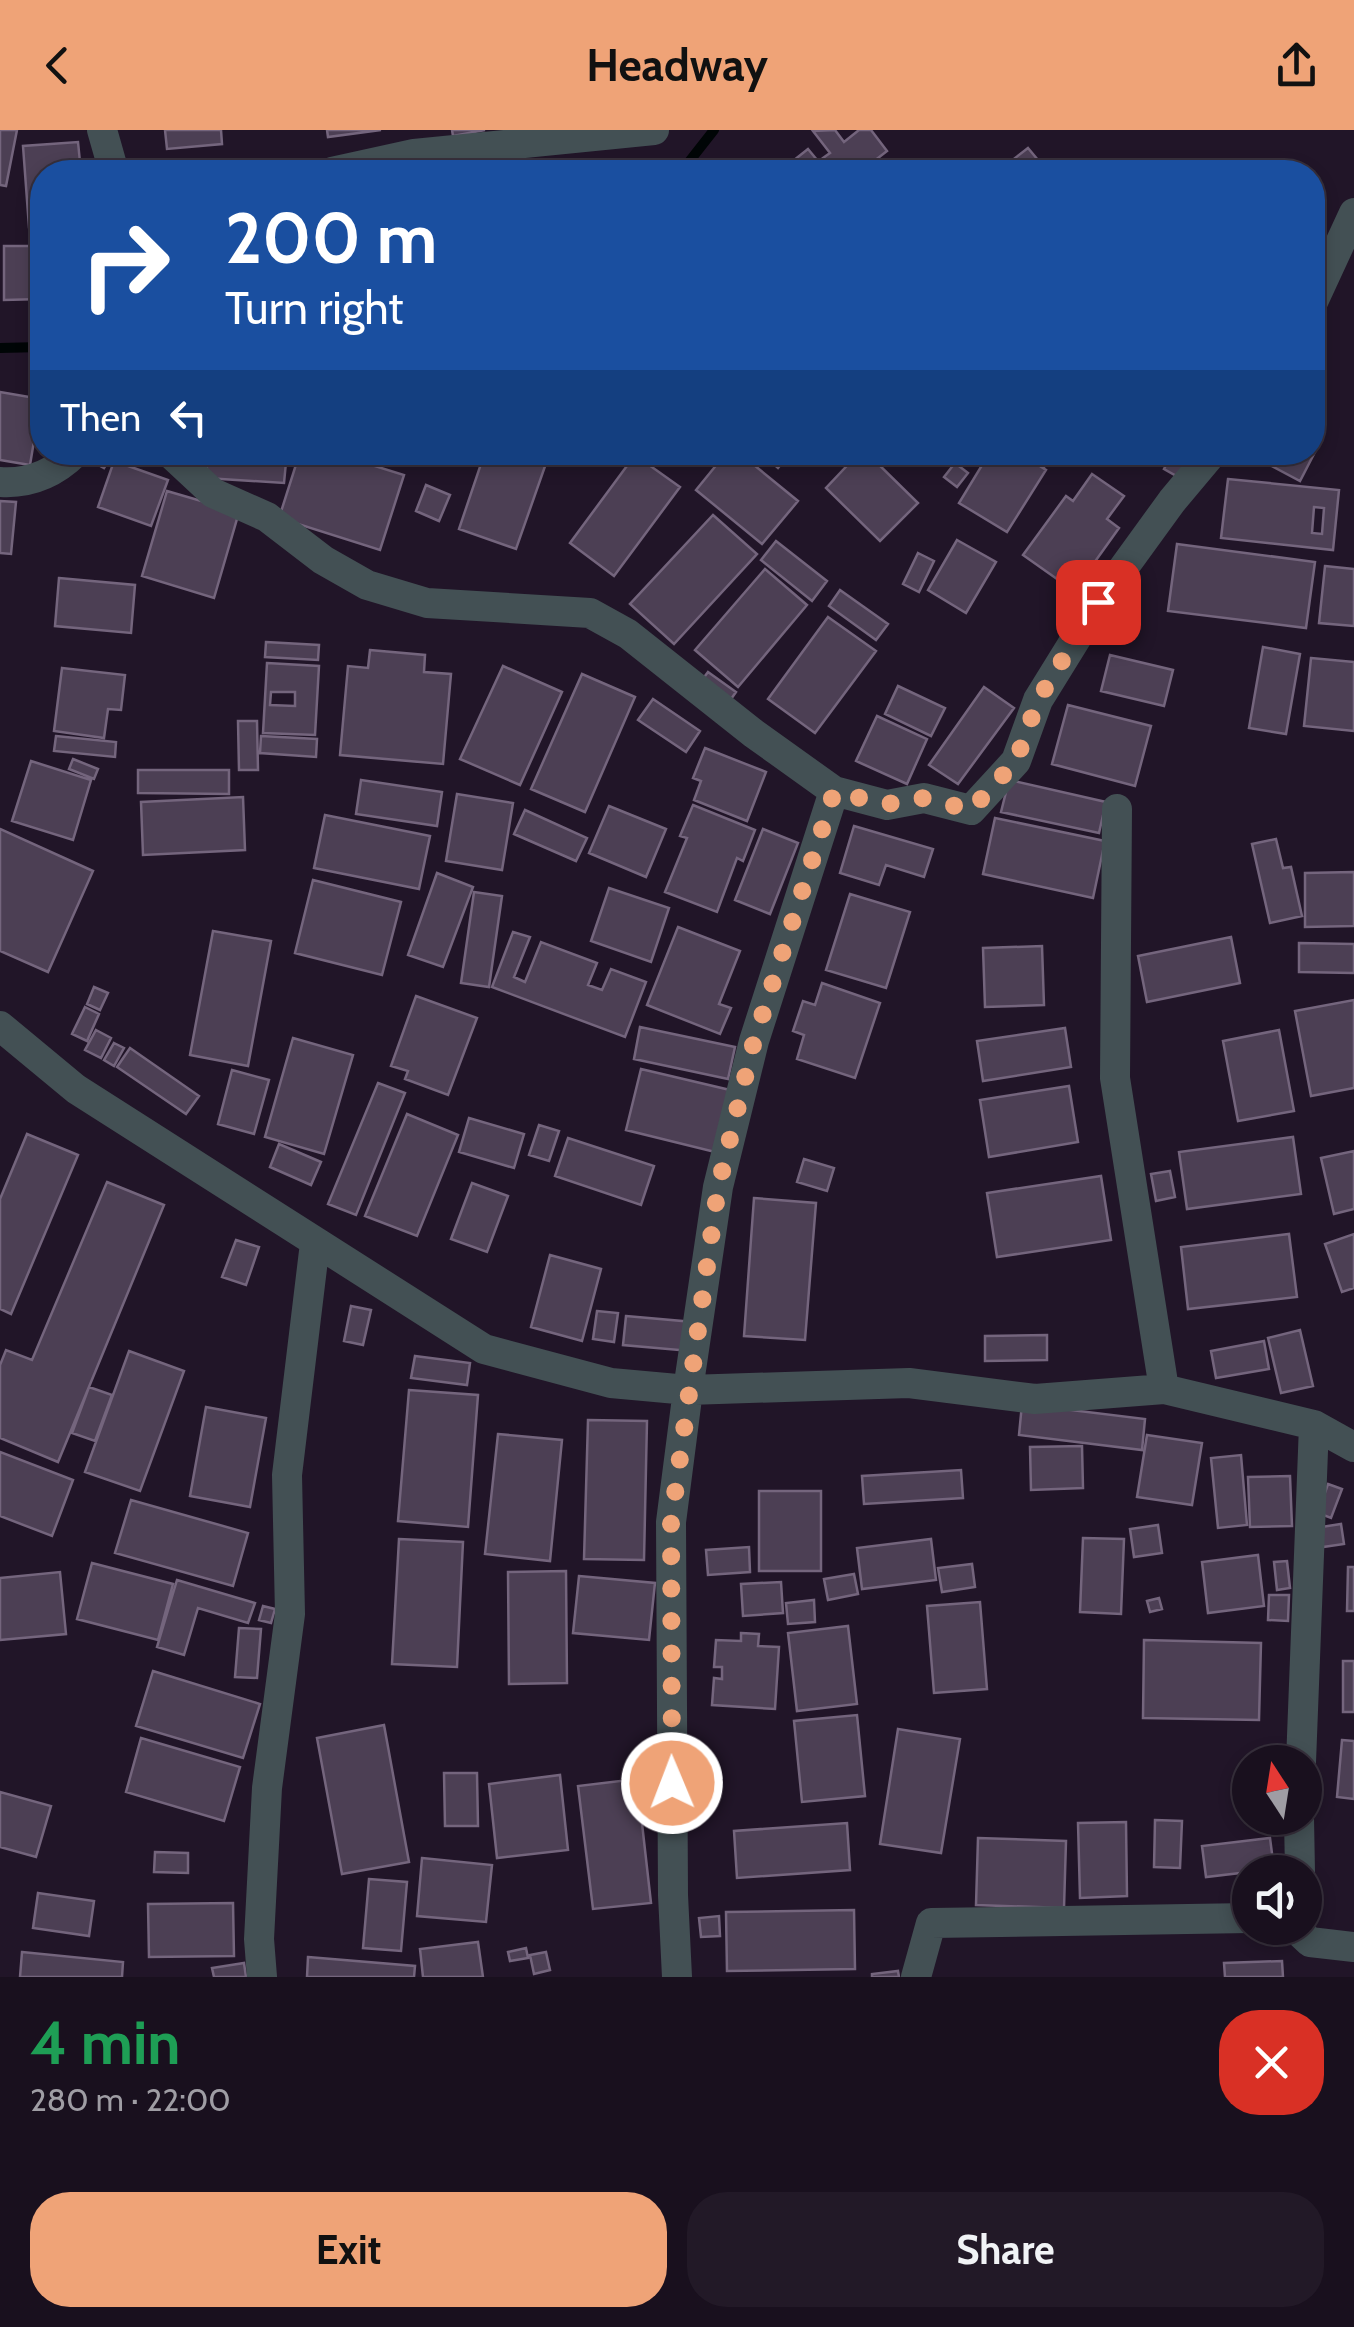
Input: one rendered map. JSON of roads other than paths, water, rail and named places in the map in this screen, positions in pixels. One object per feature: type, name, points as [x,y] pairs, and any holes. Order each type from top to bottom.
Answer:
[{"type":"street","points":[[102,130],[111,160]]},
{"type":"street","points":[[387,160],[654,130]]},
{"type":"street","points":[[1325,276],[1354,213]]},
{"type":"street","points":[[0,482],[20,484],[63,465]]},
{"type":"street","points":[[183,465],[214,493],[267,517],[323,560],[367,586],[427,603],[590,613],[628,634],[834,792],[887,804],[924,798],[971,810],[1016,761],[1038,700],[1098,602],[1203,465]]},
{"type":"street","points":[[677,1977],[671,1522],[688,1390],[718,1188],[754,1041],[834,792]]},
{"type":"street","points":[[1117,809],[1114,1078],[1164,1389]]},
{"type":"street","points":[[0,1026],[76,1089],[484,1348],[611,1383],[688,1390],[909,1382],[1035,1399],[1164,1389],[1314,1425],[1354,1447]]},
{"type":"street","points":[[262,1977],[259,1938],[268,1788],[290,1614],[287,1475],[316,1243]]},
{"type":"street","points":[[1302,1745],[1314,1425]]},
{"type":"street","points":[[916,1977],[931,1924],[1232,1918]]},
{"type":"street","points":[[1322,1943],[1354,1947]]},
{"type":"waterway","points":[[690,160],[714,130]]},
{"type":"waterway","points":[[0,348],[30,347]]}]
